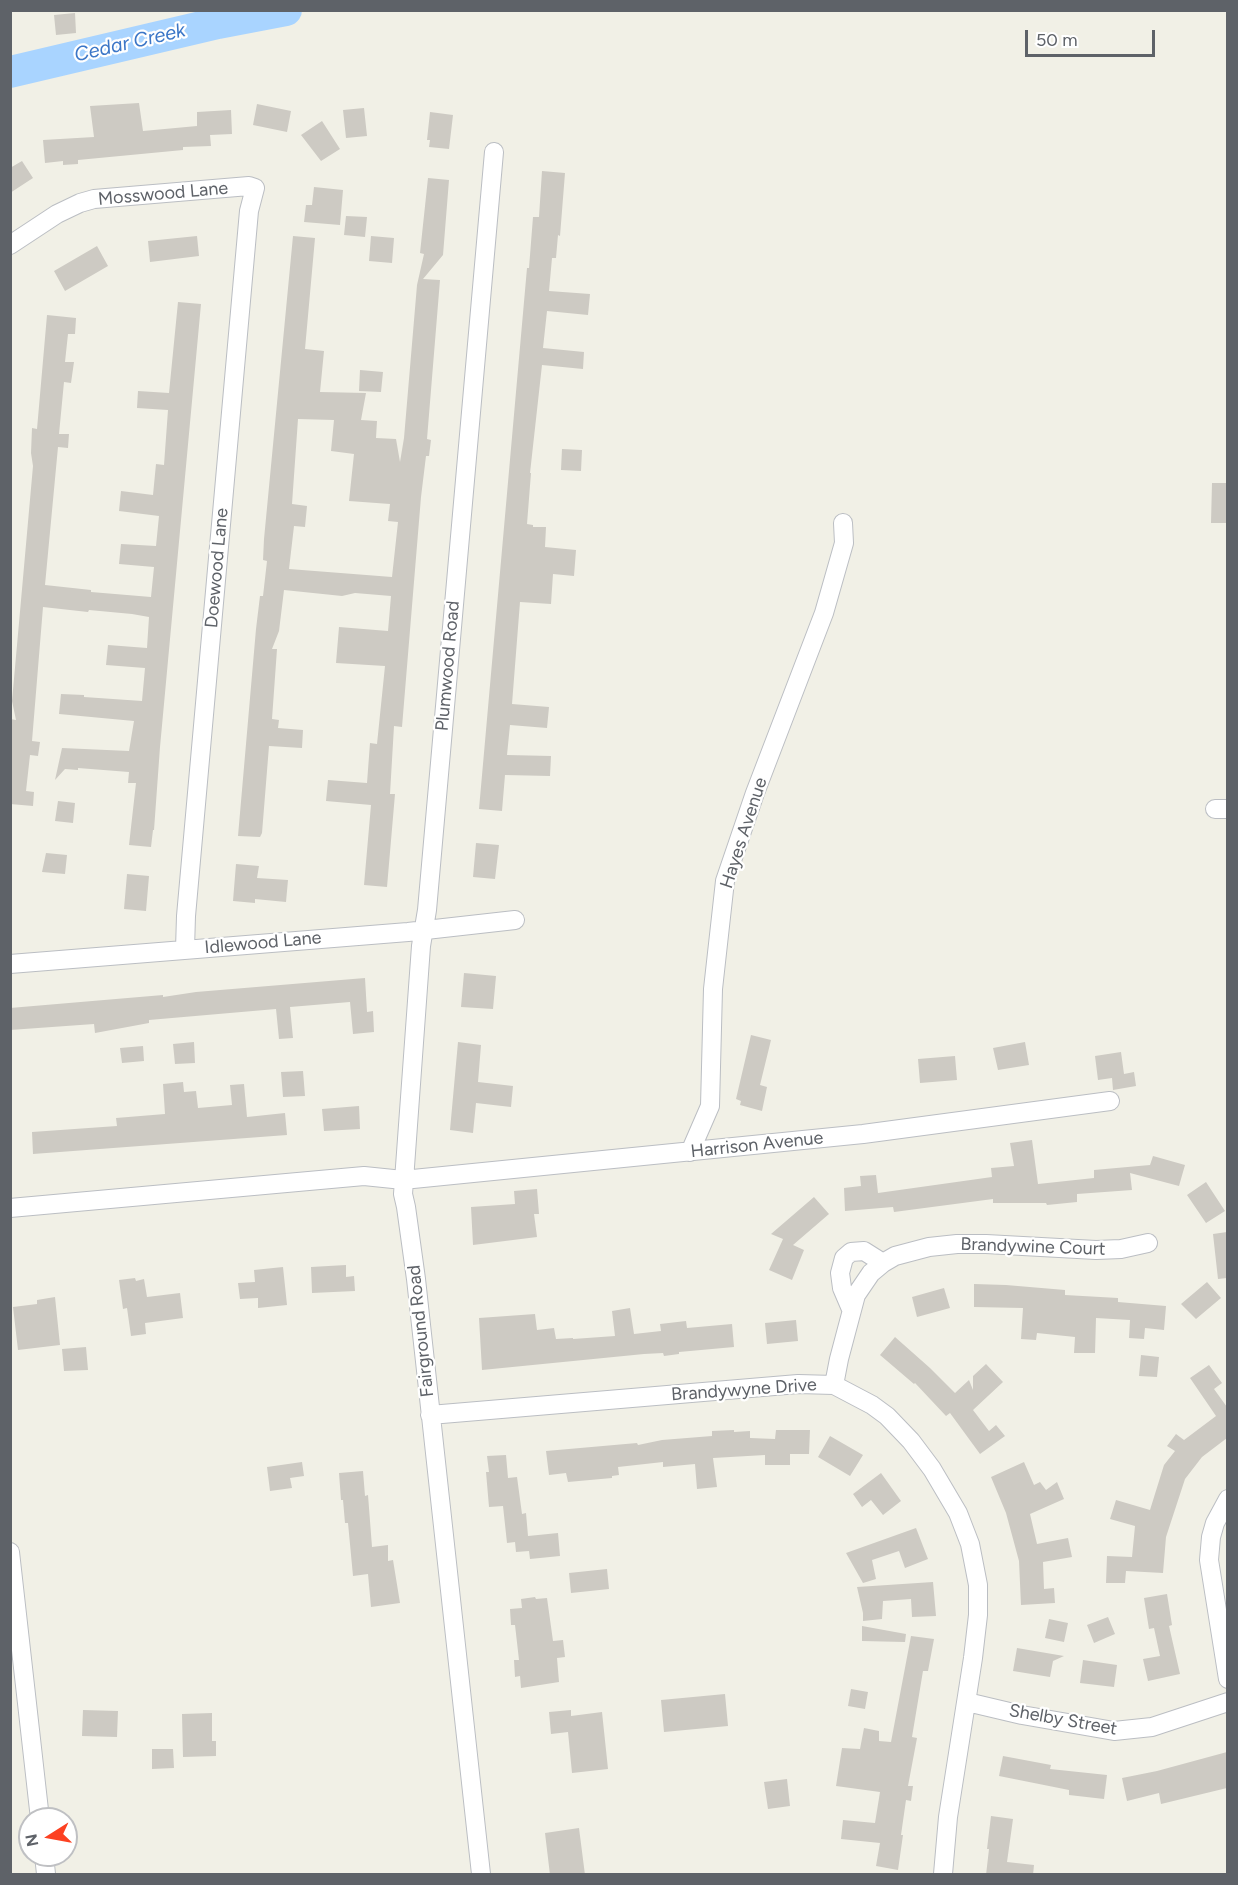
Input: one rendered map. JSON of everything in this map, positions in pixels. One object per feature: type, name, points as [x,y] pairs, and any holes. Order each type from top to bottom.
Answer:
[{"type":"street","name":"Plumwood Road","points":[[403,1180],[494,152]]},
{"type":"street","name":"Mosswood Lane","points":[[10,245],[57,214],[94,199],[249,186],[255,189]]},
{"type":"street","name":"Doewood Lane","points":[[185,949],[186,916],[249,211],[255,189]]},
{"type":"street","name":"Hayes Avenue","points":[[690,1152],[710,1106],[713,990],[725,881],[755,793],[824,613],[844,543],[843,523]]},
{"type":"street","name":"Idlewood Lane","points":[[10,964],[515,920]]},
{"type":"street","name":"Harrison Avenue","points":[[403,1180],[863,1134],[1110,1101]]},
{"type":"street","points":[[10,1208],[364,1176],[403,1180]]},
{"type":"street","name":"Fairground Road","points":[[403,1180],[481,1875]]},
{"type":"street","name":"Brandywine Court","points":[[834,1385],[856,1295],[867,1279],[883,1263],[895,1256],[929,1247],[957,1244],[1121,1250],[1148,1243]]},
{"type":"street","points":[[851,1309],[842,1288],[840,1273],[844,1258],[851,1252],[864,1251],[883,1263]]},
{"type":"street","name":"Brandywyne Drive","points":[[430,1415],[798,1384],[834,1385],[872,1405],[895,1424],[932,1469],[958,1513],[970,1544],[978,1585],[976,1636],[948,1817],[943,1875]]},
{"type":"street","points":[[1227,1499],[1215,1523],[1209,1560],[1227,1679]]},
{"type":"street","points":[[10,1552],[39,1807]]},
{"type":"street","name":"Shelby Street","points":[[967,1702],[1022,1715],[1114,1731],[1152,1727],[1227,1702]]},
{"type":"building","points":[[75,13],[76,33],[56,35],[54,15]]},
{"type":"building","points":[[139,103],[143,131],[197,126],[197,112],[231,110],[232,134],[210,135],[211,146],[183,147],[183,150],[78,160],[78,164],[63,165],[63,161],[45,163],[43,140],[94,137],[90,106]]},
{"type":"building","points":[[257,104],[291,111],[287,132],[253,125]]},
{"type":"building","points":[[364,108],[367,136],[346,138],[343,110]]},
{"type":"building","points":[[430,112],[453,115],[449,149],[429,147],[430,140],[427,140]]},
{"type":"building","points":[[322,121],[340,149],[321,161],[301,135]]},
{"type":"building","points":[[22,161],[33,178],[10,193],[10,168]]},
{"type":"building","points":[[542,171],[565,173],[560,236],[558,235],[556,258],[552,258],[549,291],[590,294],[588,315],[547,311],[543,348],[584,352],[583,369],[542,365],[530,473],[527,524],[533,527],[546,527],[545,547],[576,550],[574,576],[553,574],[551,604],[520,602],[512,704],[549,707],[547,728],[510,725],[507,755],[551,756],[550,776],[505,775],[502,811],[479,809],[527,268],[529,268],[533,217],[539,217]]},
{"type":"building","points":[[428,178],[449,180],[443,255],[423,279],[440,280],[427,439],[431,440],[429,456],[426,456],[421,497],[402,727],[394,726],[390,794],[395,794],[387,887],[364,885],[371,805],[326,801],[328,780],[367,783],[370,743],[377,744],[385,666],[336,663],[339,627],[388,631],[391,596],[355,593],[342,596],[284,590],[279,631],[272,649],[277,649],[272,719],[279,720],[278,728],[303,730],[302,748],[269,746],[262,833],[260,837],[238,836],[256,629],[267,561],[263,560],[264,539],[293,236],[315,238],[305,349],[324,351],[320,392],[366,393],[361,420],[377,421],[376,438],[396,439],[400,462],[417,285],[424,254],[420,253]],"holes":[[[298,419],[334,420],[331,451],[354,454],[349,501],[390,504],[388,521],[398,522],[392,577],[289,569],[294,526],[305,527],[307,506],[292,504]]]},
{"type":"building","points":[[314,187],[343,190],[340,225],[304,222],[306,205],[312,205]]},
{"type":"building","points":[[346,216],[367,217],[365,237],[344,235]]},
{"type":"building","points":[[197,236],[199,256],[150,262],[148,241]]},
{"type":"building","points":[[371,236],[394,238],[392,263],[369,261]]},
{"type":"building","points":[[97,246],[108,266],[65,291],[54,271]]},
{"type":"building","points":[[178,302],[201,304],[151,847],[129,845],[136,783],[128,783],[129,772],[65,769],[55,780],[62,748],[129,751],[134,721],[59,714],[61,694],[142,701],[145,668],[106,665],[108,645],[147,648],[149,617],[43,607],[32,741],[40,742],[38,756],[30,755],[26,791],[34,792],[33,806],[10,804],[10,719],[16,720],[12,701],[33,466],[32,428],[37,429],[47,315],[76,318],[75,334],[68,334],[65,362],[74,362],[71,383],[64,382],[59,434],[69,434],[68,448],[58,447],[45,585],[151,597],[154,567],[119,564],[121,544],[156,546],[159,516],[119,511],[121,491],[153,495],[156,464],[164,465],[168,410],[137,408],[138,391],[169,393]]},
{"type":"building","points":[[360,370],[383,372],[381,392],[359,391]]},
{"type":"building","points":[[562,449],[582,450],[581,471],[561,470]]},
{"type":"building","points":[[1212,483],[1227,483],[1227,523],[1211,523]]},
{"type":"building","points":[[58,801],[75,803],[73,823],[55,821]]},
{"type":"building","points":[[476,843],[499,845],[495,879],[473,877]]},
{"type":"building","points":[[46,853],[67,855],[65,874],[42,872]]},
{"type":"building","points":[[236,864],[259,866],[257,878],[288,880],[286,902],[255,899],[255,903],[233,901]]},
{"type":"building","points":[[127,874],[149,876],[146,911],[124,909]]},
{"type":"building","points":[[464,973],[496,976],[493,1009],[461,1007]]},
{"type":"building","points":[[365,978],[367,1012],[373,1011],[374,1032],[353,1034],[350,1002],[290,1007],[293,1038],[279,1039],[276,1009],[149,1020],[149,1023],[95,1033],[94,1024],[10,1030],[10,1008],[163,995],[163,997],[196,992]]},
{"type":"building","points":[[751,1035],[771,1040],[760,1085],[767,1087],[762,1111],[740,1105],[741,1101],[736,1099]]},
{"type":"building","points":[[194,1042],[195,1063],[175,1064],[173,1044]]},
{"type":"building","points":[[458,1042],[481,1045],[478,1082],[513,1086],[511,1107],[476,1103],[473,1133],[450,1130]]},
{"type":"building","points":[[1025,1042],[1029,1065],[998,1070],[993,1048]]},
{"type":"building","points":[[143,1046],[144,1061],[122,1063],[120,1048]]},
{"type":"building","points":[[1121,1052],[1124,1074],[1134,1072],[1136,1086],[1113,1090],[1112,1078],[1098,1080],[1095,1056]]},
{"type":"building","points":[[955,1056],[957,1080],[920,1083],[918,1059]]},
{"type":"building","points":[[303,1071],[305,1096],[283,1097],[281,1072]]},
{"type":"building","points":[[183,1082],[184,1092],[196,1091],[198,1108],[232,1105],[230,1085],[244,1084],[247,1117],[285,1113],[287,1135],[33,1154],[32,1132],[117,1126],[116,1118],[165,1114],[163,1084]]},
{"type":"building","points":[[359,1106],[360,1129],[324,1131],[322,1109]]},
{"type":"building","points":[[1032,1140],[1038,1184],[1094,1178],[1094,1170],[1150,1165],[1153,1156],[1185,1165],[1179,1186],[1130,1173],[1132,1190],[1077,1194],[1077,1202],[1047,1205],[1046,1203],[993,1203],[993,1199],[894,1212],[893,1207],[845,1211],[844,1188],[861,1186],[860,1176],[876,1175],[878,1193],[992,1177],[991,1168],[1014,1166],[1010,1143]]},
{"type":"building","points":[[1206,1182],[1225,1211],[1206,1223],[1187,1195]]},
{"type":"building","points":[[537,1189],[539,1214],[534,1214],[537,1237],[473,1245],[471,1207],[515,1204],[514,1191]]},
{"type":"building","points":[[814,1197],[829,1214],[793,1245],[804,1250],[792,1280],[769,1270],[783,1239],[771,1234]]},
{"type":"building","points":[[1227,1232],[1227,1278],[1218,1279],[1213,1234]]},
{"type":"building","points":[[346,1265],[346,1277],[354,1276],[355,1291],[312,1293],[311,1267]]},
{"type":"building","points":[[283,1267],[287,1305],[258,1308],[258,1298],[240,1299],[238,1283],[255,1282],[254,1270]]},
{"type":"building","points":[[135,1278],[136,1281],[144,1279],[147,1297],[180,1293],[183,1318],[145,1323],[146,1334],[131,1336],[127,1308],[123,1309],[119,1280]]},
{"type":"building","points":[[1207,1282],[1221,1298],[1196,1319],[1181,1304]]},
{"type":"building","points":[[974,1284],[1065,1290],[1065,1295],[1118,1298],[1118,1302],[1166,1306],[1164,1330],[1145,1328],[1144,1339],[1129,1338],[1130,1320],[1096,1318],[1095,1353],[1074,1353],[1075,1337],[1037,1333],[1036,1340],[1021,1339],[1023,1308],[974,1307]]},
{"type":"building","points":[[944,1288],[950,1308],[917,1317],[912,1297]]},
{"type":"building","points":[[55,1297],[60,1345],[18,1350],[13,1307],[37,1304],[37,1300]]},
{"type":"building","points":[[630,1308],[634,1334],[661,1331],[660,1324],[686,1321],[687,1328],[732,1324],[734,1347],[679,1352],[679,1354],[664,1356],[663,1353],[644,1354],[482,1370],[479,1318],[535,1314],[537,1330],[554,1328],[556,1339],[573,1339],[615,1336],[612,1311]]},
{"type":"building","points":[[796,1320],[798,1341],[767,1344],[765,1323]]},
{"type":"building","points":[[895,1337],[955,1393],[969,1380],[973,1390],[973,1376],[986,1364],[1003,1382],[973,1410],[989,1431],[996,1425],[1005,1436],[980,1454],[950,1413],[946,1416],[915,1383],[880,1355]]},
{"type":"building","points":[[86,1347],[88,1370],[64,1371],[62,1349]]},
{"type":"building","points":[[1141,1355],[1159,1357],[1157,1377],[1139,1376]]},
{"type":"building","points":[[1209,1365],[1222,1383],[1214,1389],[1227,1407],[1227,1438],[1202,1457],[1185,1479],[1166,1537],[1163,1573],[1126,1571],[1125,1583],[1106,1583],[1107,1556],[1132,1557],[1135,1526],[1110,1519],[1116,1500],[1150,1510],[1164,1465],[1175,1451],[1167,1446],[1176,1434],[1184,1440],[1216,1416],[1190,1378]]},
{"type":"building","points":[[734,1430],[734,1432],[750,1431],[750,1438],[775,1439],[776,1430],[810,1430],[809,1454],[790,1454],[790,1465],[765,1465],[765,1455],[713,1458],[717,1487],[697,1489],[695,1464],[663,1467],[663,1462],[618,1467],[619,1475],[612,1476],[612,1478],[568,1482],[566,1473],[549,1475],[546,1451],[637,1443],[638,1445],[662,1440],[712,1436],[712,1431]]},
{"type":"building","points":[[830,1436],[863,1455],[850,1476],[818,1457]]},
{"type":"building","points":[[506,1455],[508,1478],[517,1477],[522,1514],[526,1513],[528,1536],[558,1533],[560,1556],[530,1559],[529,1551],[516,1552],[515,1542],[507,1543],[503,1506],[489,1507],[486,1472],[489,1472],[487,1456]]},
{"type":"building","points":[[302,1462],[304,1476],[290,1478],[292,1488],[270,1491],[267,1467]]},
{"type":"building","points":[[1024,1462],[1034,1485],[1040,1482],[1046,1490],[1057,1482],[1064,1499],[1030,1514],[1037,1544],[1068,1538],[1072,1557],[1043,1562],[1044,1589],[1054,1588],[1055,1603],[1021,1605],[1019,1561],[1006,1513],[991,1477]]},
{"type":"building","points":[[363,1471],[365,1496],[368,1495],[372,1547],[388,1545],[388,1561],[393,1560],[400,1603],[371,1607],[368,1574],[353,1576],[348,1523],[345,1523],[339,1473]]},
{"type":"building","points":[[881,1473],[901,1501],[883,1515],[871,1500],[862,1507],[853,1494]]},
{"type":"building","points":[[916,1528],[928,1559],[905,1568],[899,1551],[872,1560],[876,1579],[863,1583],[846,1553]]},
{"type":"building","points":[[607,1569],[609,1589],[571,1593],[569,1573]]},
{"type":"building","points":[[933,1582],[936,1616],[912,1617],[911,1599],[883,1601],[882,1619],[863,1621],[857,1587]]},
{"type":"building","points":[[1167,1594],[1172,1625],[1169,1626],[1180,1674],[1148,1681],[1143,1659],[1160,1656],[1154,1628],[1149,1629],[1144,1598]]},
{"type":"building","points":[[535,1597],[536,1599],[547,1598],[553,1641],[563,1640],[565,1657],[557,1658],[559,1682],[521,1688],[520,1676],[515,1677],[514,1660],[519,1660],[515,1625],[511,1625],[510,1609],[522,1608],[521,1599]]},
{"type":"building","points":[[1108,1617],[1115,1634],[1094,1643],[1087,1625]]},
{"type":"building","points":[[1049,1619],[1068,1623],[1064,1642],[1045,1638]]},
{"type":"building","points":[[862,1626],[906,1634],[905,1642],[862,1641]]},
{"type":"building","points":[[911,1636],[934,1639],[928,1671],[923,1671],[912,1737],[917,1738],[908,1786],[913,1786],[911,1801],[906,1800],[898,1870],[876,1866],[880,1843],[841,1839],[843,1820],[875,1823],[880,1792],[836,1786],[842,1748],[860,1749],[864,1728],[879,1731],[879,1741],[891,1742]]},
{"type":"building","points":[[1017,1648],[1064,1656],[1053,1661],[1050,1677],[1013,1671]]},
{"type":"building","points":[[1083,1660],[1117,1665],[1114,1687],[1080,1683]]},
{"type":"building","points":[[851,1689],[868,1692],[865,1709],[848,1706]]},
{"type":"building","points":[[725,1694],[728,1726],[664,1732],[661,1700]]},
{"type":"building","points":[[83,1710],[118,1711],[117,1737],[82,1736]]},
{"type":"building","points":[[571,1710],[571,1716],[602,1712],[608,1769],[572,1773],[568,1732],[551,1734],[549,1712]]},
{"type":"building","points":[[212,1713],[212,1741],[216,1741],[216,1756],[183,1757],[182,1714]]},
{"type":"building","points":[[152,1749],[173,1749],[174,1768],[152,1769]]},
{"type":"building","points":[[1227,1752],[1227,1788],[1161,1804],[1159,1793],[1127,1801],[1122,1778]]},
{"type":"building","points":[[1003,1756],[1051,1765],[1050,1769],[1107,1775],[1104,1799],[1069,1795],[1069,1790],[999,1776]]},
{"type":"building","points":[[787,1779],[790,1806],[768,1809],[764,1782]]},
{"type":"building","points":[[991,1816],[1013,1819],[1007,1862],[1034,1865],[1033,1875],[986,1875]]},
{"type":"building","points":[[579,1828],[585,1875],[550,1875],[545,1833]]},
{"type":"waterway","name":"Cedar Creek","points":[[10,72],[218,23],[286,10]]}]
